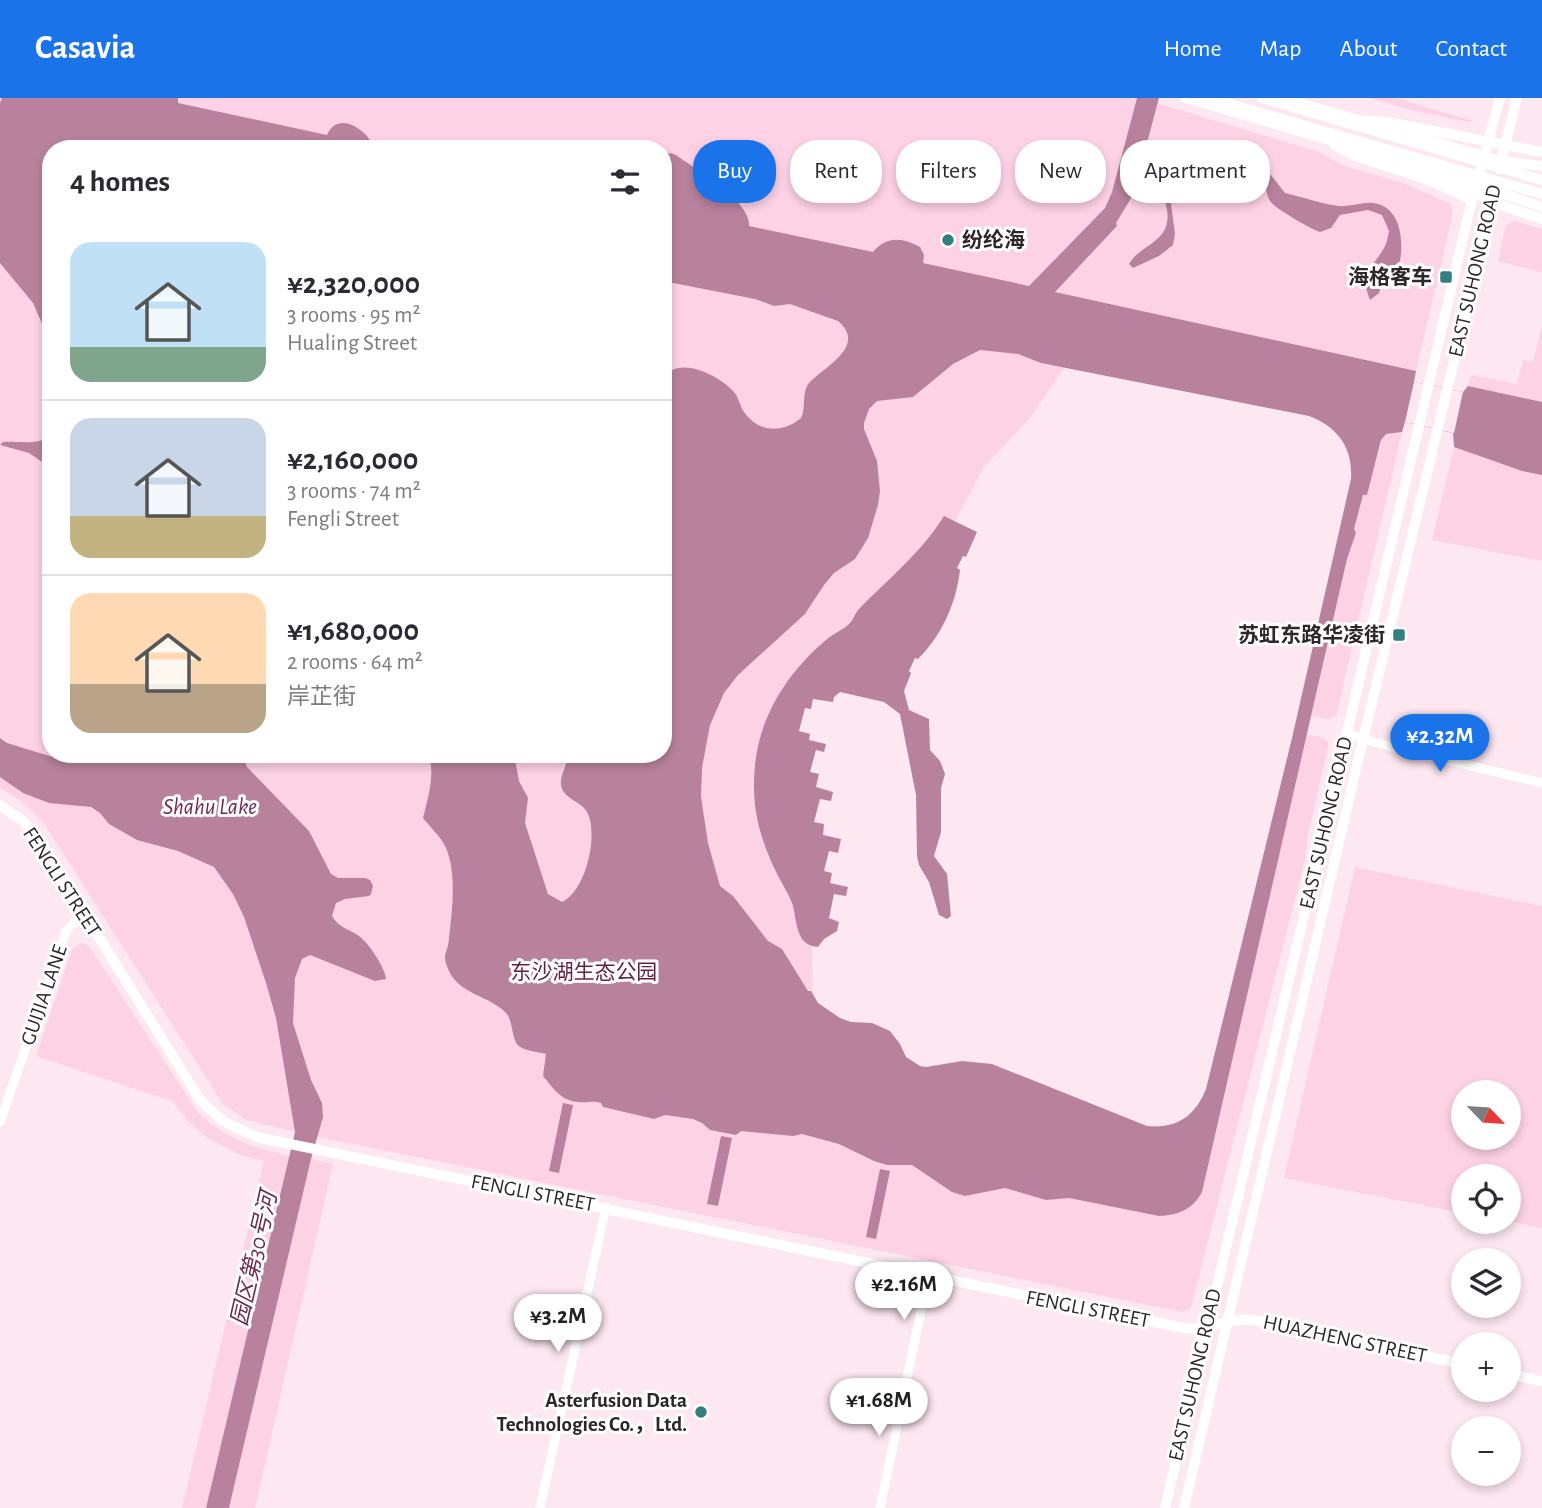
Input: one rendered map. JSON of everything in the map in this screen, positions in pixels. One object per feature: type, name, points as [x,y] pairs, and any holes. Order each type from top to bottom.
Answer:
[{"type":"highway","points":[[1209,98],[1419,169],[1504,206],[1542,219]]},
{"type":"highway","points":[[1262,98],[1542,181],[1542,201]]},
{"type":"highway","points":[[1333,118],[1387,122],[1542,152]]},
{"type":"highway","points":[[1324,135],[1542,194]]},
{"type":"highway","points":[[1501,161],[1542,166]]},
{"type":"highway","points":[[1495,188],[1542,207]]},
{"type":"main road","points":[[1186,98],[1324,135],[1495,188]]},
{"type":"main road","points":[[1282,98],[1501,161]]},
{"type":"main road","name":"EAST SUHONG ROAD","points":[[1164,1508],[1472,200],[1500,98]]},
{"type":"main road","name":"EAST SUHONG ROAD","points":[[1184,1508],[1517,98]]},
{"type":"main road","points":[[1324,135],[1352,155],[1426,179],[1472,200]]},
{"type":"main road","name":"FENGLI STREET","points":[[0,805],[23,821],[41,844],[200,1100],[223,1121],[238,1130],[256,1137],[1184,1328],[1206,1328],[1228,1323]]},
{"type":"main road","name":"HUAZHENG STREET","points":[[1228,1323],[1243,1318],[1451,1361]]},
{"type":"main road","points":[[1521,1377],[1542,1381]]},
{"type":"street","points":[[1347,734],[1542,783]]},
{"type":"street","name":"GUIJIA LANE","points":[[0,1122],[67,929],[84,914]]},
{"type":"street","points":[[540,1508],[606,1207]]},
{"type":"street","points":[[880,1508],[928,1277]]},
{"type":"green space","name":"东沙湖生态公园","points":[[0,98],[1137,98],[1126,140],[1120,140],[1120,162],[1105,208],[1029,286],[1064,368],[1030,418],[984,467],[955,521],[944,517],[925,542],[858,611],[849,624],[812,652],[787,681],[762,732],[753,784],[758,825],[767,852],[792,902],[798,931],[812,947],[813,994],[818,1003],[1069,1198],[1159,1216],[1174,1214],[1184,1209],[1202,1192],[1306,734],[1328,742],[1305,860],[1191,1308],[1183,1312],[318,1137],[246,1120],[223,1104],[47,828],[26,805],[0,788]]},
{"type":"green space","points":[[1370,98],[1396,98],[1473,121],[1415,111]]},
{"type":"green space","points":[[1157,103],[1319,152],[1345,166],[1405,184],[1451,204],[1453,213],[1416,371],[1054,292],[1117,226],[1115,223],[1128,203],[1270,203],[1270,140],[1147,140]]},
{"type":"green space","points":[[1514,221],[1542,229],[1542,272],[1498,261],[1507,224]]},
{"type":"green space","points":[[1542,325],[1542,402],[1468,386],[1471,375],[1517,384],[1523,360],[1533,362]]},
{"type":"green space","points":[[1402,432],[1336,716],[1329,719],[1311,716],[1363,495],[1367,495],[1383,436]]},
{"type":"green space","points":[[1454,447],[1522,471],[1542,475],[1542,561],[1432,540]]},
{"type":"green space","points":[[1355,867],[1542,906],[1542,1228],[1521,1224],[1521,1164],[1451,1164],[1451,1211],[1284,1178]]},
{"type":"green space","points":[[81,943],[89,946],[197,1111],[218,1129],[240,1141],[290,1156],[206,1508],[182,1508],[264,1161],[240,1155],[207,1138],[188,1121],[172,1101],[36,1056],[72,949]]},
{"type":"green space","points":[[311,1159],[333,1164],[255,1508],[229,1508]]},
{"type":"water","points":[[2,98],[178,98],[178,103],[327,135],[336,124],[348,124],[360,130],[370,140],[42,140],[42,324],[33,303],[0,263]]},
{"type":"water","points":[[1137,98],[1159,98],[1148,140],[1126,140]]},
{"type":"water","points":[[672,153],[693,167],[693,203],[738,203],[747,217],[749,226],[873,252],[889,241],[907,241],[920,247],[924,255],[923,263],[1029,286],[1105,208],[1120,162],[1120,203],[1128,203],[1116,223],[1117,226],[1055,292],[1416,371],[1414,382],[1463,392],[1468,386],[1542,402],[1542,475],[1522,471],[1454,447],[1453,433],[1405,422],[1402,432],[1386,434],[1381,440],[1367,495],[1363,495],[1354,529],[1356,533],[1347,559],[1202,1192],[1185,1210],[1173,1214],[1159,1216],[1069,1198],[1046,1200],[1005,1188],[965,1196],[952,1192],[912,1165],[887,1165],[839,1144],[802,1134],[793,1136],[741,1131],[736,1135],[710,1130],[693,1119],[665,1115],[654,1119],[603,1107],[598,1102],[573,1101],[563,1097],[543,1076],[546,1054],[520,1047],[506,1013],[462,986],[450,973],[445,958],[453,893],[452,869],[446,848],[423,818],[429,794],[431,763],[516,763],[519,781],[528,798],[525,823],[548,894],[562,902],[570,896],[584,874],[592,834],[587,812],[562,790],[561,779],[565,763],[672,763],[672,371],[678,368],[695,369],[713,376],[734,392],[744,412],[756,424],[778,428],[786,427],[801,418],[807,386],[845,349],[848,340],[846,331],[838,321],[790,304],[774,306],[755,299],[672,283]],"holes":[[[980,350],[1018,354],[1041,363],[1309,416],[1328,426],[1342,440],[1349,458],[1351,479],[1292,738],[1206,1089],[1196,1107],[1176,1123],[1147,1126],[992,1064],[962,1061],[920,1066],[906,1057],[890,1031],[872,1023],[851,1022],[840,1018],[818,1003],[782,949],[768,941],[733,896],[720,886],[708,843],[701,797],[702,768],[710,725],[724,693],[738,675],[805,614],[824,585],[834,573],[855,559],[868,538],[880,491],[877,461],[864,429],[869,409],[877,401],[913,397],[953,364]]]},
{"type":"water","points":[[1270,174],[1285,193],[1339,206],[1365,203],[1382,205],[1389,210],[1398,225],[1400,261],[1385,273],[1379,293],[1370,300],[1366,277],[1384,248],[1389,231],[1382,215],[1368,210],[1340,215],[1331,228],[1320,232],[1270,200]]},
{"type":"water","points":[[1165,203],[1171,203],[1175,234],[1173,245],[1159,256],[1133,268],[1129,264],[1137,254],[1158,239],[1165,229],[1168,217]]},
{"type":"water","points":[[42,440],[42,462],[29,453],[0,445],[3,442]]},
{"type":"water","points":[[944,516],[977,532],[966,557],[963,556],[957,568],[960,570],[958,583],[941,629],[927,650],[918,659],[915,658],[904,691],[909,710],[929,719],[930,750],[940,761],[945,774],[941,788],[941,832],[934,856],[947,874],[951,916],[947,919],[939,915],[929,882],[919,865],[916,795],[900,714],[884,702],[840,692],[833,702],[813,699],[811,709],[805,708],[799,731],[810,734],[809,740],[826,744],[824,752],[816,750],[810,772],[819,774],[816,787],[833,792],[831,801],[820,799],[814,822],[824,824],[823,835],[841,839],[838,853],[829,851],[824,871],[832,873],[830,883],[848,887],[846,896],[834,894],[829,918],[839,922],[837,931],[824,939],[818,947],[811,946],[802,939],[791,902],[769,858],[759,828],[754,782],[763,728],[779,695],[800,665],[827,639],[849,624],[858,610],[925,542]]},
{"type":"water","name":"Shahu Lake","points":[[0,738],[7,743],[42,754],[42,763],[245,763],[309,831],[331,874],[338,878],[365,878],[370,880],[373,886],[369,896],[336,903],[332,916],[367,944],[380,963],[386,979],[375,981],[310,955],[302,959],[295,978],[293,1023],[311,1080],[322,1103],[323,1117],[229,1508],[206,1508],[295,1132],[276,1018],[266,983],[244,917],[233,894],[214,867],[178,851],[137,840],[109,824],[91,807],[49,803],[23,793],[0,777]]},
{"type":"water","points":[[563,1103],[573,1105],[559,1173],[549,1171]]},
{"type":"water","points":[[721,1136],[732,1138],[718,1206],[707,1204]]},
{"type":"water","points":[[880,1169],[890,1171],[876,1239],[866,1237]]},
{"type":"pier","points":[[1414,382],[1463,392],[1454,433],[1405,422]]},
{"type":"place","name":"纷纶海","points":[[948,240]]},
{"type":"place","name":"海格客车","points":[[1446,277]]},
{"type":"place","name":"苏虹东路华凌街","points":[[1399,635]]},
{"type":"place","name":"Asterfusion Data Technologies Co.，Ltd.","points":[[701,1412]]},
{"type":"water label","name":"园区第30号河","points":[[255,1259]]}]
